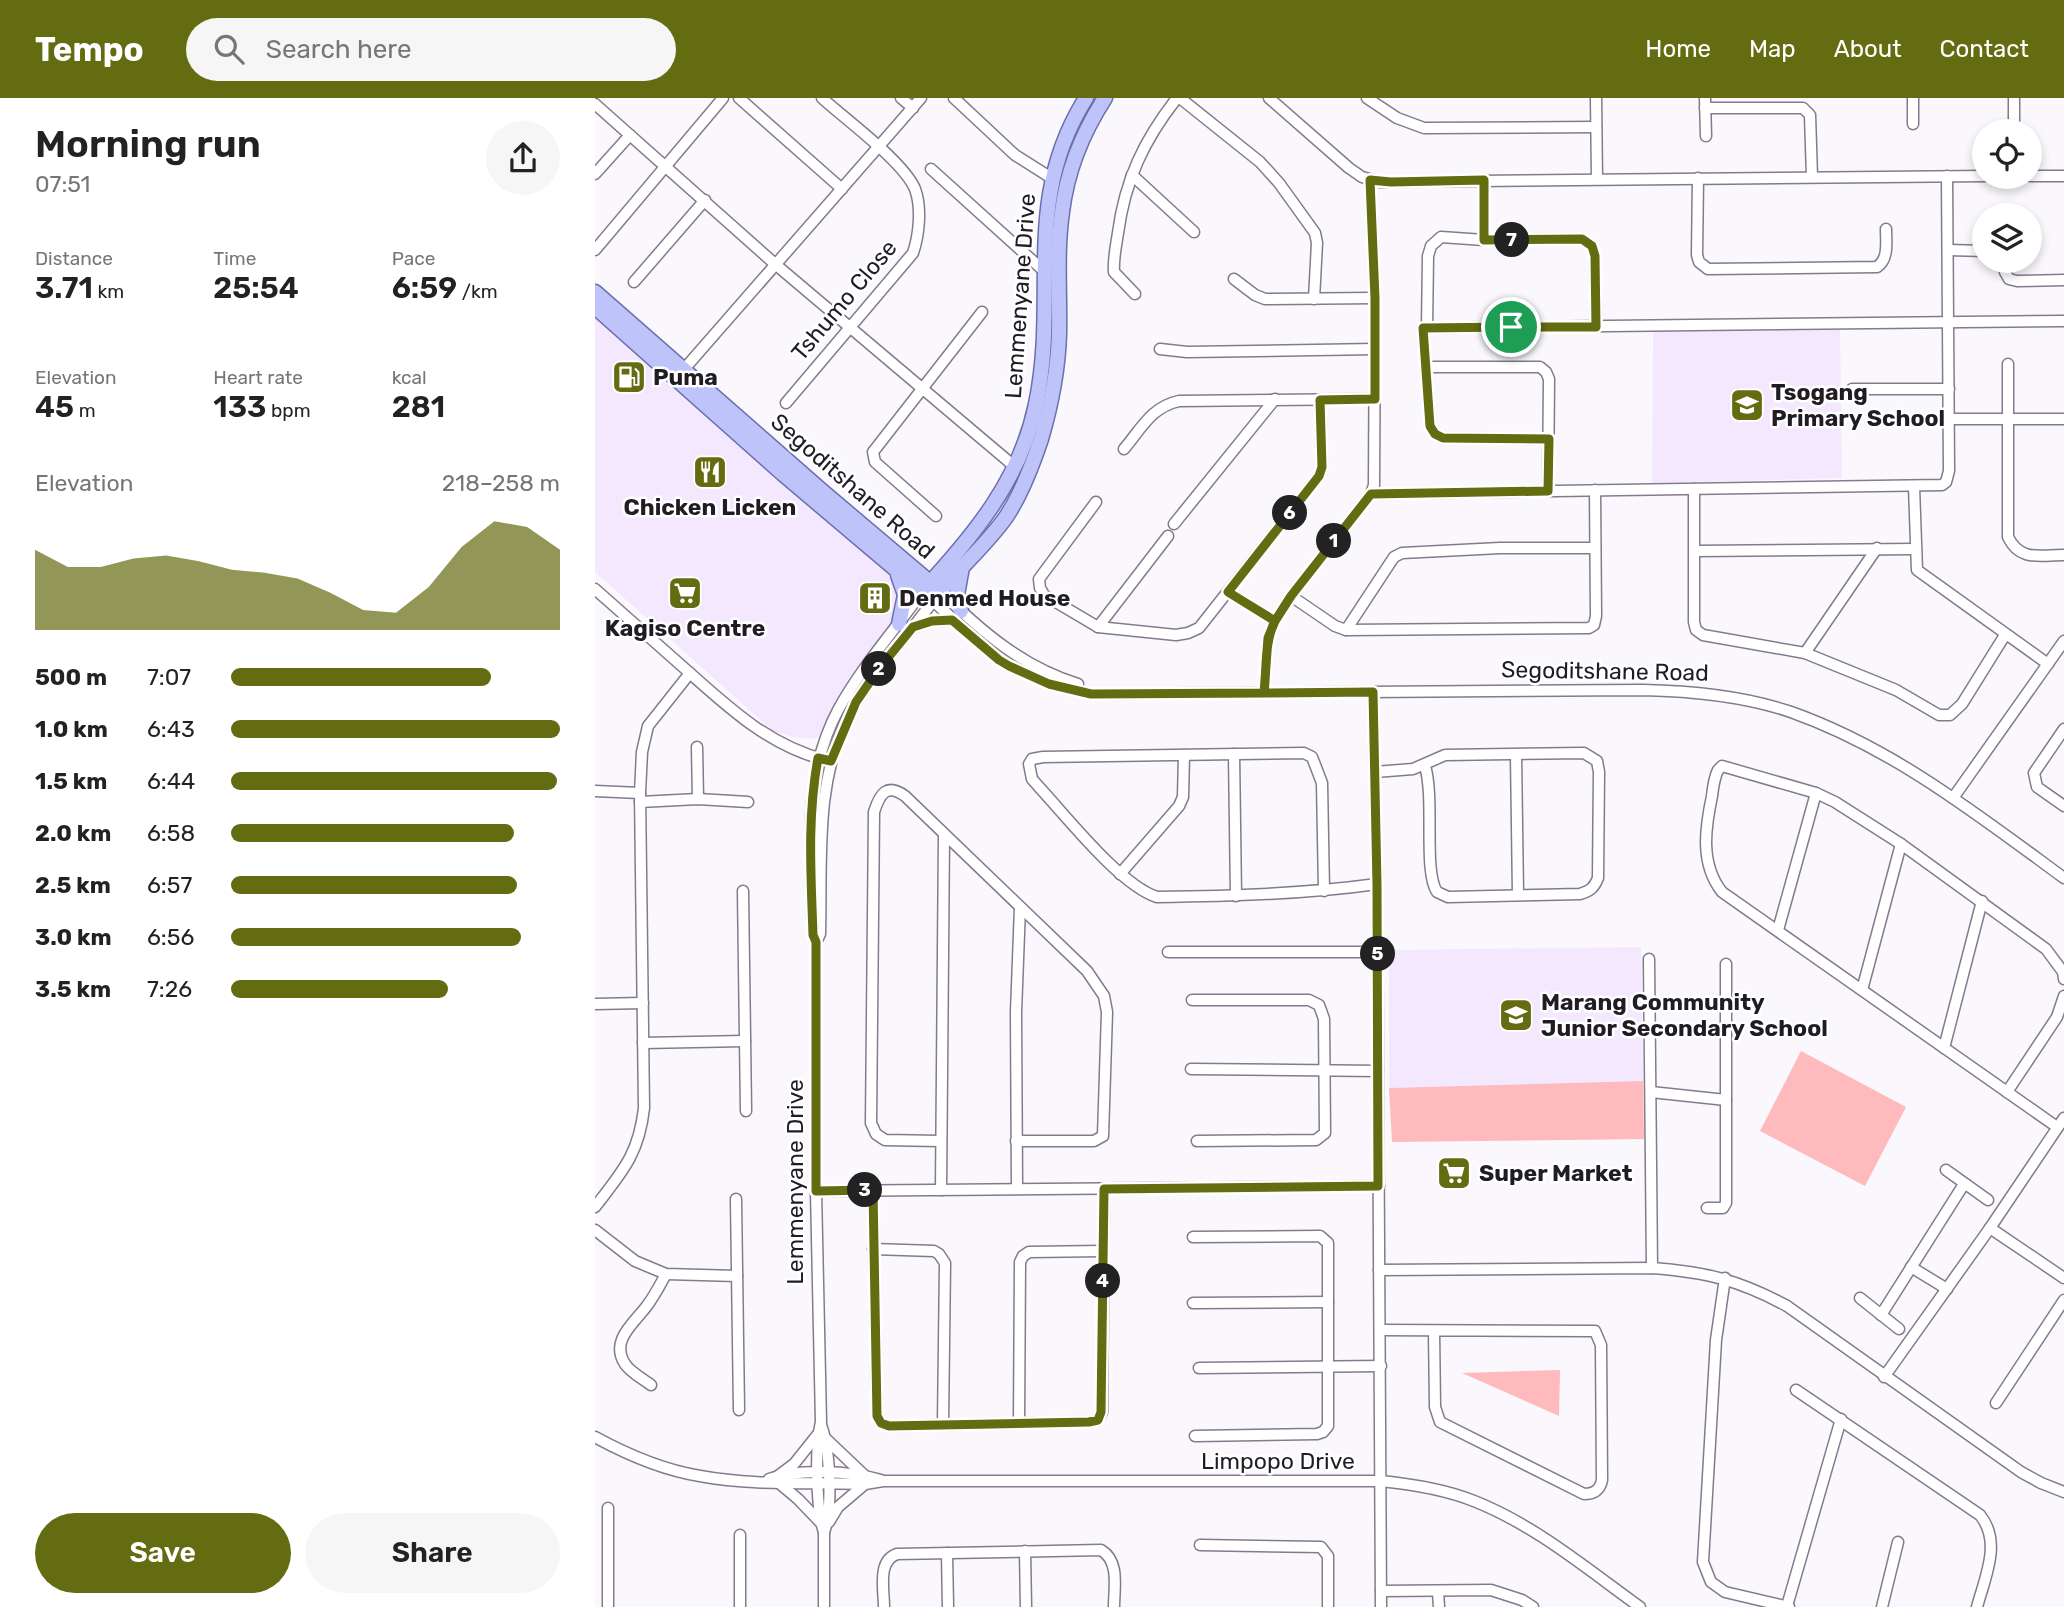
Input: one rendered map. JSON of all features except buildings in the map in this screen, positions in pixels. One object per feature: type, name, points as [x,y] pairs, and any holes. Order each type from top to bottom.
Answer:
[{"type":"main road","name":"Lemmenyane Drive","points":[[931,592],[957,561],[998,500],[1027,436],[1043,356],[1045,226],[1053,179],[1066,136],[1086,98]]},
{"type":"main road","name":"Lemmenyane Drive","points":[[957,561],[1005,518],[1019,494],[1041,438],[1058,361],[1058,273],[1062,210],[1077,153],[1105,98]]},
{"type":"main road","name":"Segoditshane Road","points":[[595,292],[679,374]]},
{"type":"main road","name":"Segoditshane Road","points":[[595,307],[679,374],[931,592]]},
{"type":"main road","points":[[906,626],[901,567],[933,567],[957,561],[957,616]]},
{"type":"street","points":[[595,250],[723,98]]},
{"type":"street","points":[[739,98],[842,189]]},
{"type":"street","name":"Tshumo Close","points":[[786,403],[913,253],[917,236],[916,191],[903,173],[878,148],[822,98]]},
{"type":"street","points":[[901,98],[913,107]]},
{"type":"street","points":[[679,374],[921,98]]},
{"type":"street","points":[[954,98],[1015,155],[1053,179]]},
{"type":"street","points":[[1135,294],[1114,272],[1122,201],[1141,152],[1158,123],[1179,98],[1260,162],[1279,183],[1315,233],[1317,243],[1314,299]]},
{"type":"street","points":[[1269,98],[1349,168],[1370,180],[1391,182],[1972,176]]},
{"type":"street","points":[[1367,98],[1397,118],[1424,128],[1596,127]]},
{"type":"street","points":[[1596,98],[1597,179]]},
{"type":"street","points":[[1913,98],[1913,124]]},
{"type":"street","points":[[2014,98],[2014,119]]},
{"type":"street","points":[[1706,136],[1705,103],[1803,108],[1810,115],[1812,177]]},
{"type":"street","points":[[595,104],[775,264],[1014,466]]},
{"type":"street","points":[[595,174],[630,135]]},
{"type":"street","points":[[931,169],[1044,271]]},
{"type":"street","points":[[1132,175],[1194,232]]},
{"type":"street","points":[[1371,494],[1914,487],[1937,486],[1946,482],[1949,471],[1947,176]]},
{"type":"street","points":[[2042,176],[2064,176]]},
{"type":"street","points":[[1697,178],[1697,256],[1699,262],[1708,269],[1877,267],[1884,260],[1887,229]]},
{"type":"street","points":[[1264,693],[1268,638],[1275,621],[1291,596],[1371,494],[1376,474],[1375,298],[1370,180]]},
{"type":"street","points":[[1484,180],[1484,240]]},
{"type":"street","points":[[634,282],[705,200]]},
{"type":"street","points":[[1427,328],[1427,256],[1431,246],[1441,237],[1587,241],[1595,256],[1596,327]]},
{"type":"street","points":[[1948,250],[1972,251]]},
{"type":"street","points":[[2006,273],[2009,279],[2017,281],[2064,280]]},
{"type":"street","points":[[1234,279],[1265,299],[1375,298]]},
{"type":"street","points":[[936,516],[875,461],[874,449],[982,312]]},
{"type":"street","points":[[1549,439],[1443,438],[1435,434],[1430,426],[1423,328],[2064,321]]},
{"type":"street","points":[[1160,349],[1188,352],[1375,349]]},
{"type":"street","points":[[2008,364],[2008,537],[2012,546],[2022,554],[2064,555]]},
{"type":"street","points":[[1427,367],[1540,367],[1546,372],[1549,379],[1548,491]]},
{"type":"street","points":[[1852,389],[1949,389]]},
{"type":"street","points":[[1174,524],[1275,399]]},
{"type":"street","points":[[1124,449],[1157,408],[1167,403],[1375,399]]},
{"type":"street","points":[[1096,502],[1039,579],[1044,595],[1098,627],[1176,635],[1199,628],[1319,476],[1322,467],[1320,400]]},
{"type":"street","points":[[1949,419],[2064,419]]},
{"type":"street","points":[[1914,487],[1917,570],[2048,664]]},
{"type":"street","points":[[1695,489],[1693,622],[1696,630],[1703,635],[1805,653],[1896,690],[1939,715],[1950,715],[1962,704],[2005,635]]},
{"type":"street","points":[[1291,596],[1335,626],[1346,630],[1589,628],[1594,625],[1596,616],[1595,490]]},
{"type":"street","points":[[1098,627],[1168,536]]},
{"type":"street","points":[[1346,630],[1394,558],[1402,553],[1500,548],[1595,548]]},
{"type":"street","points":[[1805,653],[1877,548]]},
{"type":"street","points":[[1695,551],[1915,549]]},
{"type":"street","points":[[595,589],[733,712],[784,745],[831,761]]},
{"type":"street","name":"Segoditshane Road","points":[[931,592],[957,616],[1033,667],[1096,692],[1643,690],[1709,694],[1789,712],[1836,730],[1887,756],[1953,798],[2064,878]]},
{"type":"street","name":"Lemmenyane Drive","points":[[816,942],[820,934],[823,820],[831,761],[856,702],[931,592]]},
{"type":"street","points":[[1228,592],[1275,621]]},
{"type":"street","points":[[906,626],[957,616]]},
{"type":"street","name":"Lemmenyane Drive","points":[[824,1527],[816,1191],[816,942],[813,935],[810,821],[818,758],[836,714],[869,662],[906,626]]},
{"type":"street","points":[[1953,798],[2064,641]]},
{"type":"street","points":[[595,1207],[629,1162],[641,1131],[644,1108],[640,798],[642,752],[648,726],[690,673]]},
{"type":"street","points":[[1373,692],[1378,952],[1381,1607]]},
{"type":"street","points":[[2064,729],[2034,773],[2037,787],[2064,806]]},
{"type":"street","points":[[697,747],[698,799]]},
{"type":"street","points":[[1324,891],[1322,783],[1312,757],[1304,753],[1044,757],[1033,760],[1030,764],[1029,770],[1039,787],[1120,874],[1141,890],[1157,897],[1324,891],[1377,884]]},
{"type":"street","points":[[1375,772],[1413,769],[1445,755],[1584,753],[1597,761],[1599,772],[1598,878],[1595,886],[1580,894],[1448,897],[1437,892],[1431,880],[1431,798],[1425,765]]},
{"type":"street","points":[[1234,754],[1236,896]]},
{"type":"street","points":[[1120,874],[1179,806],[1182,797],[1184,755]]},
{"type":"street","points":[[1516,755],[1518,894]]},
{"type":"street","points":[[1884,1377],[1990,1228],[2060,1123],[2007,1092],[1722,892],[1709,869],[1706,825],[1716,774],[1722,766],[1816,793],[1901,845],[2046,949],[2059,965],[2064,979]]},
{"type":"street","points":[[940,1141],[885,1140],[876,1134],[871,1123],[874,812],[881,794],[889,789],[897,790],[1020,906],[1098,984],[1104,996],[1107,1012],[1103,1136],[1094,1141],[1016,1141]]},
{"type":"street","points":[[595,791],[640,798],[748,802]]},
{"type":"street","points":[[1778,930],[1816,793]]},
{"type":"street","points":[[941,1190],[944,834]]},
{"type":"street","points":[[1862,990],[1901,845]]},
{"type":"street","points":[[743,891],[746,1111]]},
{"type":"street","points":[[1944,1048],[1982,901]]},
{"type":"street","points":[[1017,1188],[1016,1012],[1020,906]]},
{"type":"street","points":[[1168,952],[1378,952]]},
{"type":"street","points":[[1649,959],[1652,1268]]},
{"type":"street","points":[[1707,1208],[1723,1208],[1727,1203],[1726,964]]},
{"type":"street","points":[[2007,1092],[2057,1017],[2064,996]]},
{"type":"street","points":[[1192,1000],[1309,1000],[1319,1005],[1324,1019],[1325,1133],[1318,1139],[1197,1141]]},
{"type":"street","points":[[595,1004],[643,1003]]},
{"type":"street","points":[[643,1043],[745,1041]]},
{"type":"street","points":[[1191,1069],[1378,1071]]},
{"type":"street","points":[[1651,1092],[1725,1100]]},
{"type":"street","points":[[1946,1170],[1988,1200]]},
{"type":"street","points":[[1881,1315],[1964,1184]]},
{"type":"street","points":[[816,1191],[1378,1186]]},
{"type":"street","points":[[873,1190],[879,1420],[889,1426],[1089,1422],[1100,1417],[1104,1189]]},
{"type":"street","points":[[736,1199],[739,1410]]},
{"type":"street","points":[[1990,1228],[2064,1278]]},
{"type":"street","points":[[595,1230],[635,1261],[666,1274],[737,1276]]},
{"type":"street","points":[[1193,1237],[1320,1236],[1328,1243],[1328,1426],[1317,1434],[1195,1436]]},
{"type":"street","points":[[873,1249],[934,1251],[943,1258],[946,1267],[943,1424]]},
{"type":"street","points":[[1019,1423],[1020,1262],[1029,1252],[1103,1251]]},
{"type":"street","points":[[1911,1267],[1947,1289]]},
{"type":"street","points":[[1379,1270],[1652,1268],[1693,1271],[1725,1278],[1787,1306],[2021,1472],[2064,1492]]},
{"type":"street","points":[[651,1385],[625,1365],[620,1340],[630,1324],[645,1309],[666,1274]]},
{"type":"street","points":[[1725,1278],[1716,1340],[1703,1562],[1711,1582],[1725,1592],[1788,1607],[1841,1419]]},
{"type":"street","points":[[1860,1298],[1899,1329]]},
{"type":"street","points":[[1996,1403],[2064,1300]]},
{"type":"street","points":[[1193,1303],[1328,1302]]},
{"type":"street","points":[[1381,1330],[1590,1330],[1598,1335],[1601,1345],[1602,1480],[1599,1489],[1594,1493],[1584,1494],[1440,1422],[1435,1407],[1434,1331]]},
{"type":"street","points":[[1199,1368],[1381,1366]]},
{"type":"street","points":[[1796,1390],[1980,1515],[1989,1526],[1992,1549],[1977,1607]]},
{"type":"street","points":[[824,1527],[779,1479],[822,1432],[865,1480],[838,1507],[824,1527],[824,1607]]},
{"type":"street","name":"Limpopo Drive","points":[[595,1437],[639,1459],[677,1471],[741,1482],[823,1478],[883,1481],[1380,1481],[1423,1486],[1473,1501],[1511,1518],[1550,1542],[1640,1607]]},
{"type":"street","points":[[608,1508],[608,1607]]},
{"type":"street","points":[[740,1535],[740,1607]]},
{"type":"street","points":[[595,1538],[608,1543]]},
{"type":"street","points":[[1882,1607],[1898,1542]]},
{"type":"street","points":[[1200,1545],[1321,1547],[1328,1556],[1328,1607]]},
{"type":"street","points":[[884,1607],[884,1566],[889,1557],[897,1553],[1101,1550],[1106,1552],[1114,1567],[1114,1607]]},
{"type":"street","points":[[1025,1551],[1025,1607]]},
{"type":"street","points":[[947,1553],[948,1607]]},
{"type":"street","points":[[1381,1591],[1491,1590],[1522,1600],[1533,1607]]},
{"type":"street","points":[[1439,1592],[1439,1607]]},
{"type":"shaded area","points":[[595,314],[902,587],[898,618],[869,663],[834,702],[819,737],[793,737],[773,731],[595,572]]},
{"type":"shaded area","name":"Tsogang Primary School","points":[[1840,330],[1842,478],[1652,483],[1653,332]]},
{"type":"shaded area","name":"Marang Community Junior Secondary School","points":[[1641,947],[1643,1081],[1389,1088],[1389,950]]},
{"type":"shaded area","points":[[1801,1051],[1906,1107],[1865,1186],[1760,1131]]},
{"type":"shaded area","points":[[1643,1081],[1644,1139],[1392,1142],[1389,1088]]},
{"type":"shaded area","points":[[1560,1370],[1559,1416],[1462,1373]]},
{"type":"place","name":"Puma","points":[[629,377]]},
{"type":"place","name":"Tsogang Primary School","points":[[1747,405]]},
{"type":"place","name":"Chicken Licken","points":[[710,472]]},
{"type":"place","name":"Kagiso Centre","points":[[685,593]]},
{"type":"place","name":"Denmed House","points":[[875,598]]},
{"type":"place","name":"Marang Community Junior Secondary School","points":[[1516,1015]]},
{"type":"place","name":"Super Market","points":[[1454,1173]]},
{"type":"route","points":[[1511,327],[1423,328],[1430,426],[1435,434],[1443,438],[1549,439],[1548,491],[1371,494],[1291,596],[1271,628],[1268,638],[1266,680],[1264,693],[1091,694],[1049,684],[1026,675],[999,660],[952,620],[932,621],[913,627],[878,670],[848,717],[831,761],[818,758],[810,809],[813,935],[816,942],[816,1191],[873,1190],[877,1416],[884,1425],[1098,1420],[1101,1412],[1104,1189],[1378,1186],[1373,692],[1264,693],[1268,638],[1271,628],[1275,621],[1228,592],[1319,476],[1322,467],[1320,400],[1375,399],[1375,298],[1370,180],[1484,180],[1484,240],[1582,239],[1592,246],[1595,256],[1596,327],[1511,327]]}]
